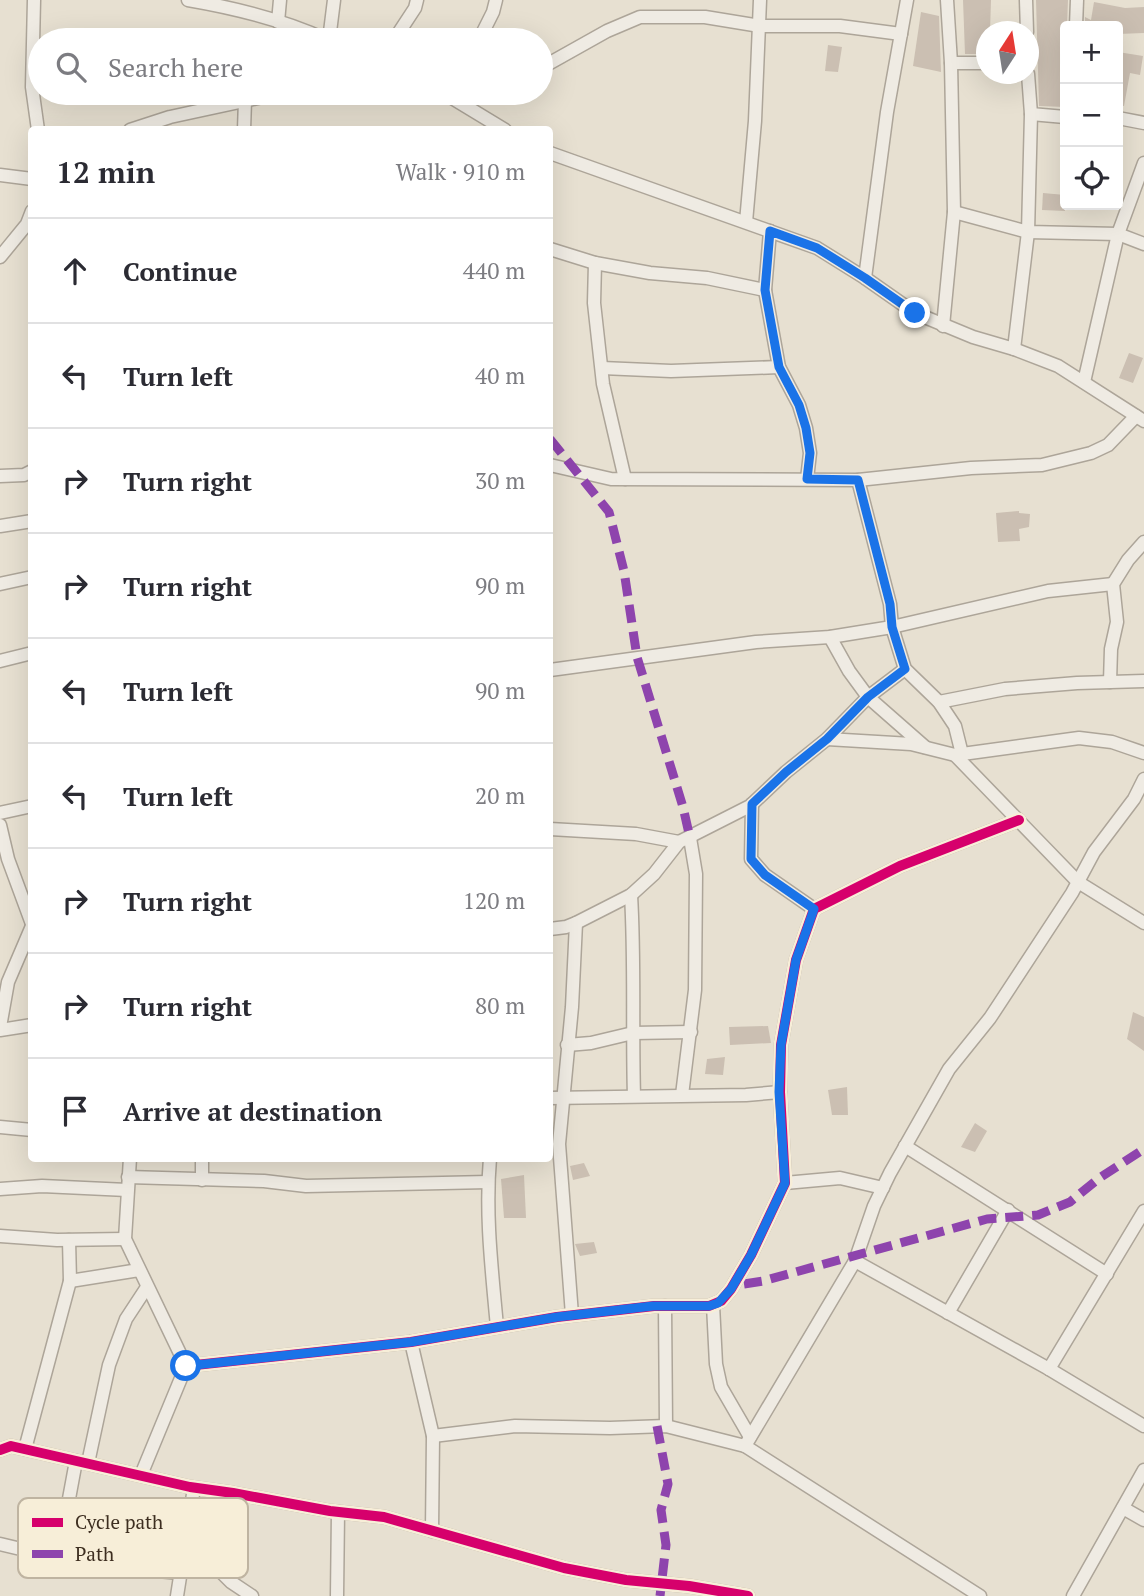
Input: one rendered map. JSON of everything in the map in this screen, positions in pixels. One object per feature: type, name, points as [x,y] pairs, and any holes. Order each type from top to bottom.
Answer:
[{"type":"street","points":[[33,0],[33,28]]},
{"type":"street","points":[[191,0],[295,28]]},
{"type":"street","points":[[278,22],[280,0]]},
{"type":"street","points":[[330,28],[334,0]]},
{"type":"street","points":[[402,28],[417,0]]},
{"type":"street","points":[[485,28],[494,12],[496,0]]},
{"type":"street","points":[[746,222],[760,0]]},
{"type":"street","points":[[865,278],[887,112],[907,0]]},
{"type":"street","points":[[943,326],[954,212],[947,0]]},
{"type":"street","points":[[1026,0],[1027,21]]},
{"type":"street","points":[[1076,21],[1077,0]]},
{"type":"street","points":[[553,61],[640,17],[705,16],[760,26],[840,26],[901,34]]},
{"type":"street","points":[[951,63],[976,63]]},
{"type":"street","points":[[1014,349],[1028,232],[1031,114],[1029,84]]},
{"type":"street","points":[[35,105],[37,126]]},
{"type":"street","points":[[168,123],[228,105]]},
{"type":"street","points":[[244,126],[245,105]]},
{"type":"street","points":[[464,105],[498,126]]},
{"type":"street","points":[[1031,114],[1060,117]]},
{"type":"street","points":[[1123,121],[1144,123]]},
{"type":"street","points":[[553,154],[817,248],[915,313],[943,326],[1058,366],[1140,418],[1108,445],[1091,453],[1042,465],[971,468],[858,480],[625,479],[588,476],[553,466]]},
{"type":"street","points":[[1084,382],[1118,234],[1144,163]]},
{"type":"street","points":[[0,175],[28,178]]},
{"type":"street","points":[[954,212],[1028,232],[1118,234],[1144,244]]},
{"type":"street","points":[[0,257],[28,221]]},
{"type":"street","points":[[770,231],[765,290],[779,367],[799,405],[806,428],[810,453],[807,479]]},
{"type":"street","points":[[553,249],[595,263],[650,273],[707,278],[765,290]]},
{"type":"street","points":[[595,263],[594,303],[602,368],[612,428],[625,479]]},
{"type":"street","points":[[602,368],[671,371],[779,367]]},
{"type":"street","points":[[0,476],[28,473]]},
{"type":"street","points":[[858,480],[890,604],[892,627],[905,669],[939,702],[955,726],[958,755],[1078,882],[1144,923]]},
{"type":"street","points":[[0,526],[28,522]]},
{"type":"street","points":[[1110,682],[1111,649],[1117,622],[1113,584],[1128,560],[1144,542]]},
{"type":"street","points":[[0,584],[28,578]]},
{"type":"street","points":[[553,670],[756,642],[830,637],[892,627],[1020,596],[1113,584]]},
{"type":"street","points":[[830,637],[849,671],[868,697],[926,748]]},
{"type":"street","points":[[0,661],[28,654]]},
{"type":"street","points":[[553,929],[576,923],[631,895],[685,840],[752,804],[827,739],[868,697],[905,669]]},
{"type":"street","points":[[939,702],[1005,689],[1144,681]]},
{"type":"street","points":[[827,739],[911,744],[958,755],[1079,738],[1112,742],[1144,753]]},
{"type":"street","points":[[747,1441],[855,1261],[883,1188],[948,1069],[990,1018],[1078,882],[1094,852],[1134,799],[1144,779]]},
{"type":"street","points":[[752,804],[751,859],[765,875],[814,909]]},
{"type":"street","points":[[0,813],[28,807]]},
{"type":"street","points":[[186,1366],[411,1342],[572,1315],[665,1306],[713,1305],[721,1301],[751,1255],[785,1183],[779,1092],[781,1045],[796,960],[814,909],[900,866],[1019,820]]},
{"type":"street","points":[[0,825],[8,859],[28,914]]},
{"type":"street","points":[[553,829],[685,840]]},
{"type":"street","points":[[682,1095],[695,990],[697,905],[696,874],[685,840]]},
{"type":"street","points":[[631,895],[634,952],[634,1096]]},
{"type":"street","points":[[572,1315],[555,1098],[563,1080],[572,1007],[576,923]]},
{"type":"street","points":[[28,934],[8,982],[0,1028],[28,1025]]},
{"type":"street","points":[[567,1045],[591,1044],[632,1032],[691,1032]]},
{"type":"street","points":[[553,1088],[563,1080]]},
{"type":"street","points":[[555,1098],[779,1092]]},
{"type":"street","points":[[0,1127],[28,1130]]},
{"type":"street","points":[[905,1146],[1107,1274]]},
{"type":"street","points":[[130,1162],[125,1240],[186,1366],[141,1475]]},
{"type":"street","points":[[202,1162],[202,1180]]},
{"type":"street","points":[[490,1162],[489,1243],[497,1327]]},
{"type":"street","points":[[785,1183],[840,1178],[883,1188]]},
{"type":"street","points":[[0,1189],[202,1180],[356,1187],[488,1182]]},
{"type":"street","points":[[948,1313],[1008,1210]]},
{"type":"street","points":[[1049,1369],[1144,1211]]},
{"type":"street","points":[[0,1236],[125,1240]]},
{"type":"street","points":[[25,1449],[70,1281],[69,1240]]},
{"type":"street","points":[[855,1261],[1049,1369],[1144,1426]]},
{"type":"street","points":[[70,1281],[139,1270]]},
{"type":"street","points":[[73,1498],[108,1365],[126,1319],[147,1287]]},
{"type":"street","points":[[713,1305],[716,1364],[721,1387],[747,1441]]},
{"type":"street","points":[[665,1306],[666,1426]]},
{"type":"street","points":[[411,1342],[433,1436],[432,1531]]},
{"type":"street","points":[[433,1436],[515,1426],[666,1426],[747,1441],[980,1596]]},
{"type":"street","points":[[4,1445],[194,1488],[384,1517],[564,1568],[626,1580],[689,1586],[748,1596]]},
{"type":"street","points":[[1073,1596],[1144,1469]]},
{"type":"street","points":[[192,1498],[194,1488]]},
{"type":"street","points":[[1124,1508],[1144,1520]]},
{"type":"street","points":[[337,1596],[338,1512]]},
{"type":"street","points":[[0,1544],[18,1548]]},
{"type":"street","points":[[177,1596],[179,1578]]},
{"type":"street","points":[[227,1578],[252,1596]]},
{"type":"building","points":[[963,0],[991,0],[990,21],[976,21],[976,54],[965,54]]},
{"type":"building","points":[[1036,0],[1068,0],[1067,21],[1060,21],[1060,107],[1039,106],[1039,21],[1037,21]]},
{"type":"building","points":[[1094,2],[1125,8],[1144,7],[1144,33],[1123,34],[1123,21],[1085,21],[1085,17],[1091,20]]},
{"type":"building","points":[[921,12],[939,16],[941,72],[913,66]]},
{"type":"building","points":[[828,45],[842,47],[838,72],[825,71]]},
{"type":"building","points":[[1123,53],[1143,56],[1140,75],[1130,73],[1124,106]]},
{"type":"building","points":[[1043,193],[1060,195],[1060,210],[1065,211],[1042,210]]},
{"type":"building","points":[[1129,353],[1143,358],[1133,383],[1119,378]]},
{"type":"building","points":[[1019,511],[1030,514],[1029,527],[1019,529],[1020,541],[998,542],[996,513]]},
{"type":"building","points":[[1133,1012],[1144,1017],[1144,1051],[1127,1039]]},
{"type":"building","points":[[768,1026],[771,1043],[730,1045],[729,1027]]},
{"type":"building","points":[[725,1057],[723,1075],[705,1074],[707,1059]]},
{"type":"building","points":[[847,1087],[848,1115],[832,1115],[828,1090]]},
{"type":"building","points":[[975,1123],[987,1131],[975,1152],[961,1147]]},
{"type":"building","points":[[584,1163],[590,1176],[573,1180],[570,1166]]},
{"type":"building","points":[[524,1175],[526,1218],[504,1218],[501,1179]]},
{"type":"building","points":[[594,1242],[597,1253],[580,1256],[575,1244]]},
{"type":"marked path","points":[[553,443],[609,512],[624,571],[637,657],[690,838]]},
{"type":"marked path","points":[[744,1284],[987,1219],[1038,1215],[1070,1202],[1098,1179],[1144,1149]]},
{"type":"marked path","points":[[657,1426],[668,1484],[661,1510],[666,1545],[660,1596]]},
{"type":"cycle path","points":[[186,1366],[411,1342],[557,1317],[654,1306],[709,1306],[721,1301],[751,1255],[785,1183],[780,1092],[781,1045],[796,960],[814,909],[900,866],[1019,820]]},
{"type":"cycle path","points":[[0,1450],[11,1446],[190,1487],[330,1511],[384,1517],[564,1568],[626,1580],[689,1586],[748,1596]]},
{"type":"route","points":[[186,1366],[278,1354],[411,1342],[557,1317],[653,1306],[709,1306],[721,1301],[731,1289],[751,1255],[785,1183],[779,1092],[781,1045],[796,960],[814,909],[755,866],[751,859],[752,804],[827,739],[868,697],[905,669],[892,627],[890,604],[858,480],[807,479],[810,453],[806,428],[799,405],[779,367],[765,290],[770,231],[817,248],[842,262],[915,313]]}]
